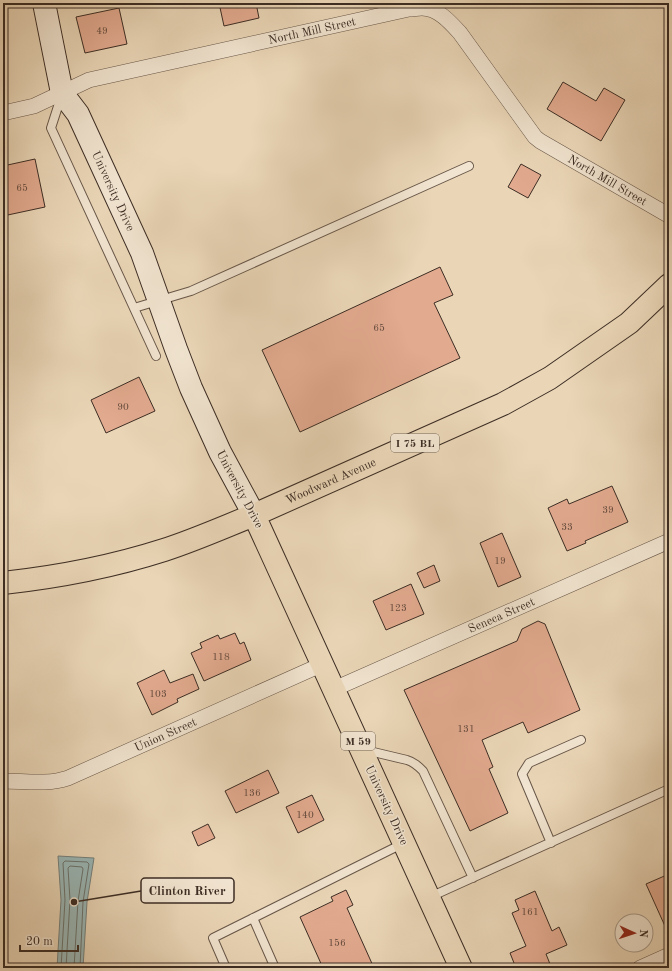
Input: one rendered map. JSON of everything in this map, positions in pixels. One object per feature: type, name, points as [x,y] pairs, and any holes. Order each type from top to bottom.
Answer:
[{"type":"main road","name":"Woodward Avenue","points":[[3,583],[46,578],[91,570],[164,550],[254,515],[503,404],[550,378],[629,323],[669,285]]},
{"type":"main road","name":"University Drive","points":[[254,515],[405,843],[459,967]]},
{"type":"street","name":"University Drive","points":[[44,3],[62,93],[78,114],[142,253],[194,395],[220,452],[254,515]]},
{"type":"street","name":"North Mill Street","points":[[3,113],[34,106],[89,80],[409,9],[430,9],[438,13],[453,25],[460,33],[535,137],[668,215]]},
{"type":"street","name":"Seneca Street","points":[[334,689],[669,541]]},
{"type":"street","name":"Union Street","points":[[3,781],[48,782],[68,778],[322,664]]},
{"type":"street","points":[[640,968],[669,955]]},
{"type":"lane","points":[[62,93],[51,128],[156,356]]},
{"type":"lane","points":[[134,308],[191,291],[469,166]]},
{"type":"lane","points":[[551,842],[522,774],[529,763],[581,740]]},
{"type":"lane","points":[[362,750],[407,760],[423,771],[473,878]]},
{"type":"lane","points":[[429,897],[669,789]]},
{"type":"lane","points":[[226,968],[213,938],[405,843]]},
{"type":"lane","points":[[252,918],[275,968]]},
{"type":"water","points":[[58,856],[94,858],[87,902],[83,968],[57,968],[61,900]]},
{"type":"building","points":[[219,3],[256,3],[259,18],[224,26]]},
{"type":"building","points":[[119,8],[127,44],[85,53],[76,17]]},
{"type":"building","points":[[563,82],[596,101],[604,88],[625,100],[601,141],[547,109]]},
{"type":"building","points":[[35,159],[45,207],[3,216],[3,166]]},
{"type":"building","points":[[521,164],[541,175],[528,198],[508,187]]},
{"type":"building","points":[[440,267],[453,295],[434,303],[460,358],[300,432],[262,350]]},
{"type":"building","points":[[139,377],[155,411],[106,433],[91,400]]},
{"type":"building","points":[[612,486],[628,522],[585,541],[586,543],[567,551],[548,508],[567,499],[569,504]]},
{"type":"building","points":[[502,533],[521,577],[498,587],[480,543]]},
{"type":"building","points":[[434,565],[440,581],[424,588],[417,573]]},
{"type":"building","points":[[411,584],[424,614],[386,630],[373,601]]},
{"type":"building","points":[[538,621],[545,624],[580,710],[528,733],[523,722],[482,740],[493,767],[489,769],[508,813],[470,831],[404,690],[517,641],[522,629]]},
{"type":"building","points":[[235,633],[240,644],[244,642],[251,660],[204,681],[191,653],[202,648],[200,643],[218,635],[220,639]]},
{"type":"building","points":[[164,670],[170,683],[193,674],[199,689],[177,699],[178,702],[152,715],[137,683]]},
{"type":"building","points":[[268,770],[279,793],[236,813],[225,791]]},
{"type":"building","points":[[312,795],[324,820],[298,833],[286,807]]},
{"type":"building","points":[[208,824],[215,838],[198,846],[192,832]]},
{"type":"building","points":[[669,874],[669,935],[646,884]]},
{"type":"building","points":[[346,890],[353,905],[347,908],[374,968],[323,968],[300,917],[333,901],[331,897]]},
{"type":"building","points":[[535,891],[552,931],[559,927],[567,945],[546,954],[550,964],[542,968],[516,968],[510,953],[526,946],[512,913],[519,910],[515,900]]},
{"type":"place","name":"Clinton River","points":[[74,902]]}]
